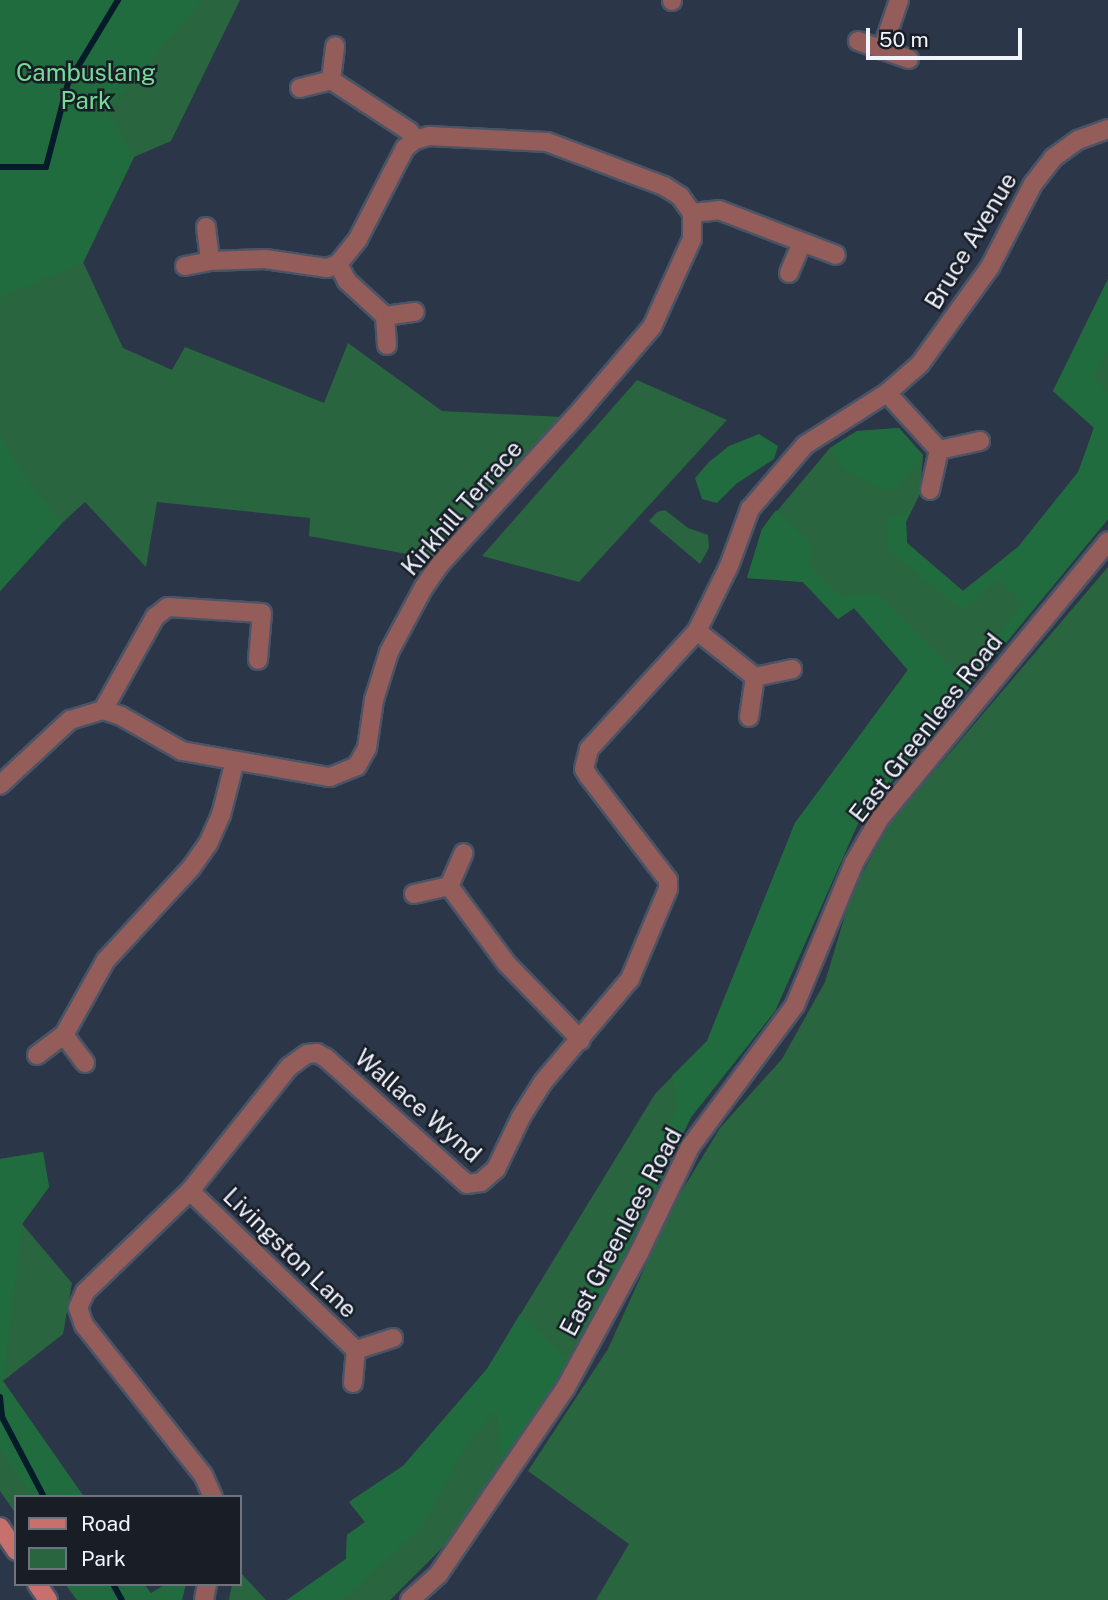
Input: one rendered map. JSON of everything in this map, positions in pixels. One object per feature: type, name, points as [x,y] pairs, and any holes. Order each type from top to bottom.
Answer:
[{"type":"main road","points":[[0,1527],[14,1548]]},
{"type":"street","points":[[882,50],[899,0]]},
{"type":"street","points":[[858,41],[909,58]]},
{"type":"street","points":[[331,80],[335,46]]},
{"type":"street","points":[[300,88],[331,80],[409,131],[415,140]]},
{"type":"street","name":"Bruce Avenue","points":[[766,491],[805,445],[887,393],[920,364],[958,315],[1012,230],[1033,184],[1053,158],[1078,140],[1108,129]]},
{"type":"street","points":[[185,266],[210,261],[265,259],[327,268],[338,264],[358,239],[405,148],[415,140],[429,135],[547,142],[664,186],[680,196],[692,213],[719,210],[836,255]]},
{"type":"street","name":"Kirkhill Terrace","points":[[103,710],[121,716],[182,751],[330,777],[358,766],[367,747],[374,700],[389,652],[424,587],[441,563],[581,410],[652,327],[692,239],[692,213]]},
{"type":"street","points":[[206,227],[210,261]]},
{"type":"street","points":[[789,273],[802,243]]},
{"type":"street","points":[[338,264],[347,281],[385,316],[387,345]]},
{"type":"street","points":[[385,316],[415,312]]},
{"type":"street","points":[[887,393],[939,450]]},
{"type":"street","points":[[939,450],[980,441]]},
{"type":"street","points":[[930,490],[939,450]]},
{"type":"street","name":"Wallace Wynd","points":[[212,1495],[202,1475],[84,1325],[78,1308],[85,1292],[190,1191],[289,1067],[307,1054],[317,1053],[455,1177],[467,1184],[481,1182],[496,1169],[521,1117],[543,1082],[631,979],[668,889],[668,880],[589,777],[584,769],[585,758],[603,731],[697,631],[729,566],[746,518],[766,491]]},
{"type":"street","name":"East Greenlees Road","points":[[410,1600],[438,1575],[565,1389],[639,1253],[690,1147],[795,1004],[854,863],[880,818],[1108,541]]},
{"type":"street","points":[[0,785],[70,720],[103,710],[155,617],[168,607],[262,613],[258,660]]},
{"type":"street","points":[[697,631],[755,677]]},
{"type":"street","points":[[755,677],[792,669]]},
{"type":"street","points":[[749,717],[755,677]]},
{"type":"street","points":[[37,1055],[64,1035],[106,960],[191,868],[208,844],[221,815],[235,761]]},
{"type":"street","points":[[449,886],[464,853]]},
{"type":"street","points":[[449,886],[507,964],[581,1040]]},
{"type":"street","points":[[414,894],[449,886]]},
{"type":"street","points":[[64,1035],[85,1063]]},
{"type":"street","name":"Livingston Lane","points":[[190,1191],[356,1350],[354,1383]]},
{"type":"street","name":"Livingston Lane","points":[[356,1350],[393,1338]]},
{"type":"green space","points":[[0,0],[240,0],[171,141],[134,157],[83,262],[123,348],[172,370],[185,347],[324,403],[348,343],[442,411],[561,417],[429,558],[309,536],[310,518],[157,502],[146,567],[85,502],[62,523],[0,591]]},
{"type":"green space","name":"Cambuslang Park","points":[[0,0],[202,0],[107,111],[134,157],[83,263],[0,297]]},
{"type":"green space","points":[[1108,279],[1108,519],[859,821],[775,1011],[691,1117],[615,1276],[530,1432],[455,1535],[390,1600],[287,1600],[346,1559],[347,1535],[365,1522],[349,1502],[403,1466],[487,1369],[655,1094],[707,1041],[795,823],[908,670],[854,608],[838,619],[803,582],[747,578],[762,529],[830,448],[857,431],[899,428],[923,455],[920,494],[906,522],[907,543],[963,591],[1018,547],[1079,472],[1094,427],[1053,391]]},
{"type":"green space","points":[[1108,279],[1108,351],[1093,377],[1108,393],[1108,519],[859,821],[775,1011],[691,1117],[615,1276],[578,1345],[571,1323],[638,1176],[678,1108],[672,1076],[707,1041],[795,823],[908,670],[854,608],[838,619],[803,582],[747,578],[762,529],[776,510],[811,544],[809,566],[839,596],[876,593],[962,679],[1024,604],[998,579],[961,610],[888,549],[886,523],[889,517],[910,513],[906,522],[907,543],[963,591],[1018,547],[1078,472],[1094,428],[1053,391]]},
{"type":"green space","points":[[637,380],[727,420],[579,582],[482,556]]},
{"type":"green space","points":[[899,428],[923,455],[897,489],[885,491],[844,470],[830,448],[857,431]]},
{"type":"green space","points":[[759,434],[778,446],[774,459],[736,484],[717,503],[702,499],[695,478],[709,462],[729,446]]},
{"type":"green space","points":[[0,435],[26,479],[62,523],[0,591]]},
{"type":"green space","points":[[665,510],[688,528],[708,535],[709,548],[700,564],[649,521],[657,512]]},
{"type":"green space","points":[[1108,567],[1108,1600],[596,1600],[629,1544],[528,1471],[608,1349],[672,1207],[720,1128],[782,1059],[825,982],[852,892],[890,823]]},
{"type":"green space","points":[[43,1152],[49,1187],[22,1224],[72,1283],[63,1334],[3,1381],[83,1495],[14,1495],[14,1511],[0,1491],[0,1159]]},
{"type":"green space","points":[[43,1152],[49,1187],[22,1224],[3,1381],[83,1495],[32,1495],[0,1448],[0,1159]]},
{"type":"green space","points":[[520,1314],[571,1363],[502,1471],[497,1410],[467,1442],[422,1526],[355,1589],[341,1600],[287,1600],[346,1559],[347,1535],[365,1522],[349,1502],[403,1466],[487,1369]]},
{"type":"green space","points":[[242,1574],[266,1600],[229,1600],[232,1586],[242,1586]]},
{"type":"green space","points":[[66,1586],[146,1586],[151,1593],[163,1586],[186,1586],[182,1600],[77,1600]]},
{"type":"waterway","points":[[0,167],[46,167],[68,83],[118,0]]},
{"type":"waterway","points":[[0,1397],[2,1417],[43,1495]]},
{"type":"waterway","points":[[114,1586],[122,1600]]}]
